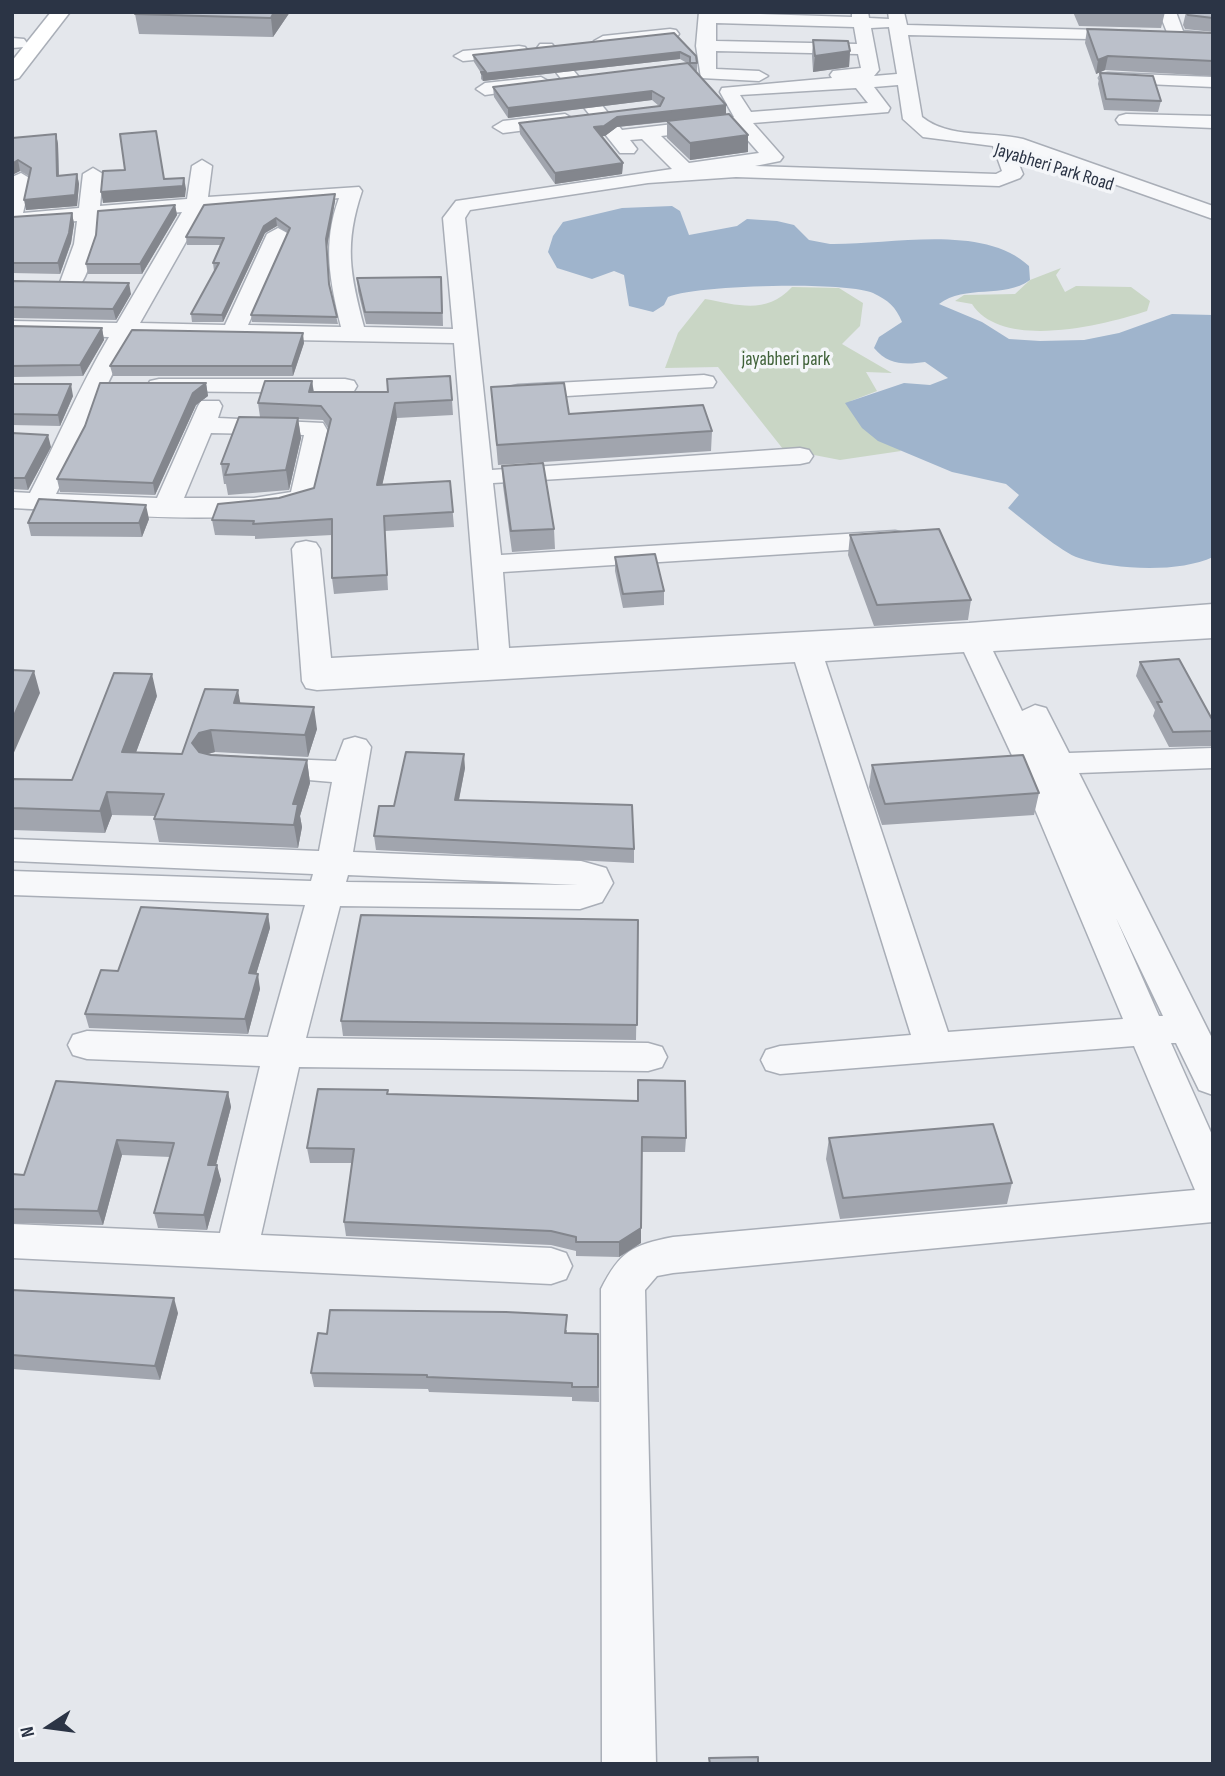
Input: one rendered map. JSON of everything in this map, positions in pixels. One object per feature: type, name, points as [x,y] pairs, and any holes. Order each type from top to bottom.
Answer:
[{"type":"main road","points":[[14,45],[44,12]]},
{"type":"main road","points":[[12,74],[61,12]]},
{"type":"street","points":[[1167,12],[1176,36]]},
{"type":"street","points":[[860,17],[870,70],[863,75],[707,74],[707,15],[860,17],[897,22],[1213,39]]},
{"type":"street","points":[[1020,15],[1047,16]]},
{"type":"street","name":"Jayabheri Park Road","points":[[897,22],[914,119],[905,127],[909,135],[919,139],[1004,145],[1106,173],[1213,214]]},
{"type":"street","points":[[464,56],[670,34]]},
{"type":"street","points":[[705,46],[904,50]]},
{"type":"street","points":[[546,48],[648,177]]},
{"type":"street","points":[[485,89],[597,76]]},
{"type":"street","points":[[1105,78],[1213,82]]},
{"type":"street","points":[[861,82],[881,108],[750,118],[743,116],[729,92],[736,90],[907,79]]},
{"type":"street","points":[[503,127],[626,112]]},
{"type":"street","points":[[1126,120],[1213,122]]},
{"type":"street","points":[[494,663],[488,564],[469,395],[454,218],[457,199],[714,170],[773,157],[744,125],[737,123],[617,136]]},
{"type":"street","points":[[647,133],[679,168],[999,180],[1013,174],[1004,145]]},
{"type":"street","name":"Jayabheri Park Road","points":[[1004,145],[1213,225]]},
{"type":"street","points":[[202,166],[196,205],[26,500],[167,506],[271,506],[296,503],[303,497],[317,435],[314,428],[202,425]]},
{"type":"street","points":[[70,285],[85,244],[93,174]]},
{"type":"street","points":[[12,214],[20,179]]},
{"type":"street","points":[[12,220],[352,191],[338,231],[335,255],[355,336]]},
{"type":"street","points":[[233,332],[278,234]]},
{"type":"street","points":[[47,284],[97,285]]},
{"type":"street","points":[[124,284],[151,284]]},
{"type":"street","points":[[12,328],[465,336]]},
{"type":"street","points":[[469,395],[704,382]]},
{"type":"street","points":[[66,386],[345,387]]},
{"type":"street","points":[[167,506],[219,387]]},
{"type":"street","points":[[478,477],[800,456]]},
{"type":"street","points":[[488,564],[926,537]]},
{"type":"street","points":[[306,549],[317,681],[328,683],[494,663],[985,636],[1213,629]]},
{"type":"street","points":[[985,636],[1213,612]]},
{"type":"street","points":[[985,636],[1045,763],[1188,1028],[1213,1080]]},
{"type":"street","points":[[806,647],[934,1047]]},
{"type":"street","points":[[1045,763],[1213,758]]},
{"type":"street","points":[[228,766],[352,759],[329,879],[283,1052],[236,1253]]},
{"type":"street","points":[[1045,763],[1147,1032],[1213,1184]]},
{"type":"street","points":[[12,850],[107,854],[329,879],[580,897],[590,894],[596,883],[594,876],[581,873],[329,879],[93,886],[12,883]]},
{"type":"street","points":[[93,886],[107,854]]},
{"type":"street","points":[[780,1060],[1188,1028]]},
{"type":"street","points":[[87,1045],[283,1052],[648,1057]]},
{"type":"street","points":[[629,1764],[623,1289],[632,1270],[640,1263],[673,1255],[1213,1205]]},
{"type":"street","points":[[12,1241],[551,1266]]},
{"type":"green space","points":[[1061,268],[1056,275],[1065,292],[1076,286],[1131,287],[1150,301],[1147,311],[1081,327],[1029,331],[1006,327],[986,318],[972,304],[955,301],[964,295],[1015,294],[1030,280]]},
{"type":"green space","name":"jayabheri park","points":[[792,287],[839,288],[863,303],[860,326],[842,344],[892,373],[866,372],[877,391],[851,401],[901,451],[840,460],[783,449],[718,367],[665,368],[678,333],[705,299],[741,305],[762,305],[782,296]]},
{"type":"water","points":[[672,206],[680,211],[689,235],[737,226],[747,219],[794,225],[809,240],[830,244],[961,240],[1010,253],[1029,266],[1030,280],[1008,289],[961,294],[939,304],[982,322],[1009,339],[1084,340],[1119,333],[1172,314],[1213,315],[1213,557],[1165,568],[1110,565],[1079,558],[1053,543],[1008,508],[1019,495],[1006,484],[952,472],[878,441],[862,428],[845,403],[904,383],[930,385],[948,378],[925,362],[897,363],[879,354],[874,348],[879,337],[902,322],[891,304],[873,293],[833,287],[738,287],[668,297],[664,305],[653,312],[629,306],[624,275],[614,271],[592,279],[557,268],[548,252],[553,236],[563,222],[622,208]]},
{"type":"building","points":[[274,12],[271,18],[135,14]]},
{"type":"building","points":[[1186,12],[1213,12],[1213,18],[1188,15]]},
{"type":"building","points":[[1087,29],[1213,33],[1213,61],[1108,56],[1098,60]]},
{"type":"building","points":[[674,33],[696,56],[697,63],[690,63],[690,57],[680,52],[482,74],[481,72],[486,72],[473,55]]},
{"type":"building","points":[[813,40],[848,41],[850,51],[815,56]]},
{"type":"building","points":[[688,63],[726,105],[617,117],[604,126],[594,127],[623,163],[555,173],[519,123],[660,106],[664,98],[652,91],[508,108],[493,87]]},
{"type":"building","points":[[1100,73],[1153,76],[1161,101],[1106,99]]},
{"type":"building","points":[[729,114],[748,135],[690,143],[667,121]]},
{"type":"building","points":[[156,131],[164,179],[184,178],[183,186],[101,192],[103,171],[125,170],[120,134]]},
{"type":"building","points":[[56,134],[57,176],[77,174],[75,195],[24,200],[31,168],[18,160],[12,164],[12,138]]},
{"type":"building","points":[[335,194],[326,239],[329,284],[337,317],[251,315],[290,228],[276,218],[264,226],[222,315],[191,314],[219,263],[213,263],[224,238],[186,237],[204,205]]},
{"type":"building","points":[[175,205],[140,264],[86,264],[96,235],[98,211]]},
{"type":"building","points":[[72,213],[69,233],[58,263],[12,263],[12,217]]},
{"type":"building","points":[[441,277],[442,313],[365,312],[357,278]]},
{"type":"building","points":[[12,281],[129,283],[113,309],[12,307]]},
{"type":"building","points":[[12,326],[102,328],[80,365],[12,366]]},
{"type":"building","points":[[132,330],[303,333],[292,366],[110,366]]},
{"type":"building","points":[[450,376],[452,400],[395,403],[377,485],[450,481],[453,512],[384,516],[387,575],[332,578],[332,519],[253,524],[254,521],[212,520],[218,504],[279,498],[314,488],[331,419],[321,406],[258,403],[265,381],[312,381],[309,392],[388,392],[387,379]]},
{"type":"building","points":[[100,383],[206,383],[193,393],[153,483],[57,479],[85,426]]},
{"type":"building","points":[[564,383],[569,414],[703,405],[712,431],[497,445],[491,387]]},
{"type":"building","points":[[12,384],[71,384],[58,415],[12,414]]},
{"type":"building","points":[[239,417],[298,418],[286,470],[225,475],[229,464],[221,464]]},
{"type":"building","points":[[12,433],[48,435],[25,478],[12,478]]},
{"type":"building","points":[[543,463],[554,529],[511,531],[502,466]]},
{"type":"building","points":[[39,499],[146,505],[139,523],[28,523]]},
{"type":"building","points":[[939,529],[971,600],[877,605],[850,535]]},
{"type":"building","points":[[655,554],[664,591],[623,594],[615,557]]},
{"type":"building","points":[[1179,659],[1213,721],[1213,731],[1173,732],[1157,702],[1162,702],[1140,662]]},
{"type":"building","points":[[12,670],[34,671],[12,720]]},
{"type":"building","points":[[114,673],[152,674],[122,752],[182,754],[205,689],[238,690],[234,703],[314,707],[305,735],[211,730],[199,733],[192,743],[199,752],[211,755],[307,760],[293,804],[298,804],[294,825],[154,819],[164,794],[107,792],[100,811],[12,808],[12,779],[72,780]]},
{"type":"building","points":[[406,752],[464,754],[455,800],[632,805],[634,849],[374,836],[379,806],[394,806]]},
{"type":"building","points":[[1023,755],[1039,793],[885,804],[872,765]]},
{"type":"building","points":[[141,907],[268,914],[249,973],[258,974],[245,1019],[85,1014],[101,970],[118,971]]},
{"type":"building","points":[[361,915],[638,920],[637,1025],[341,1021]]},
{"type":"building","points":[[638,1080],[685,1081],[686,1138],[642,1137],[641,1228],[619,1242],[576,1242],[576,1237],[551,1231],[344,1222],[354,1149],[307,1148],[318,1089],[388,1090],[387,1094],[638,1101]]},
{"type":"building","points":[[56,1081],[228,1092],[208,1165],[217,1165],[204,1215],[154,1213],[174,1143],[117,1140],[98,1211],[12,1209],[12,1174],[24,1175]]},
{"type":"building","points":[[993,1124],[1012,1183],[843,1198],[829,1138]]},
{"type":"building","points":[[12,1290],[174,1298],[155,1366],[12,1355]]},
{"type":"building","points":[[330,1310],[567,1315],[565,1333],[598,1334],[598,1387],[572,1387],[572,1383],[427,1375],[311,1373],[318,1333],[327,1334]]},
{"type":"building","points":[[758,1757],[758,1764],[710,1764],[709,1758]]}]
